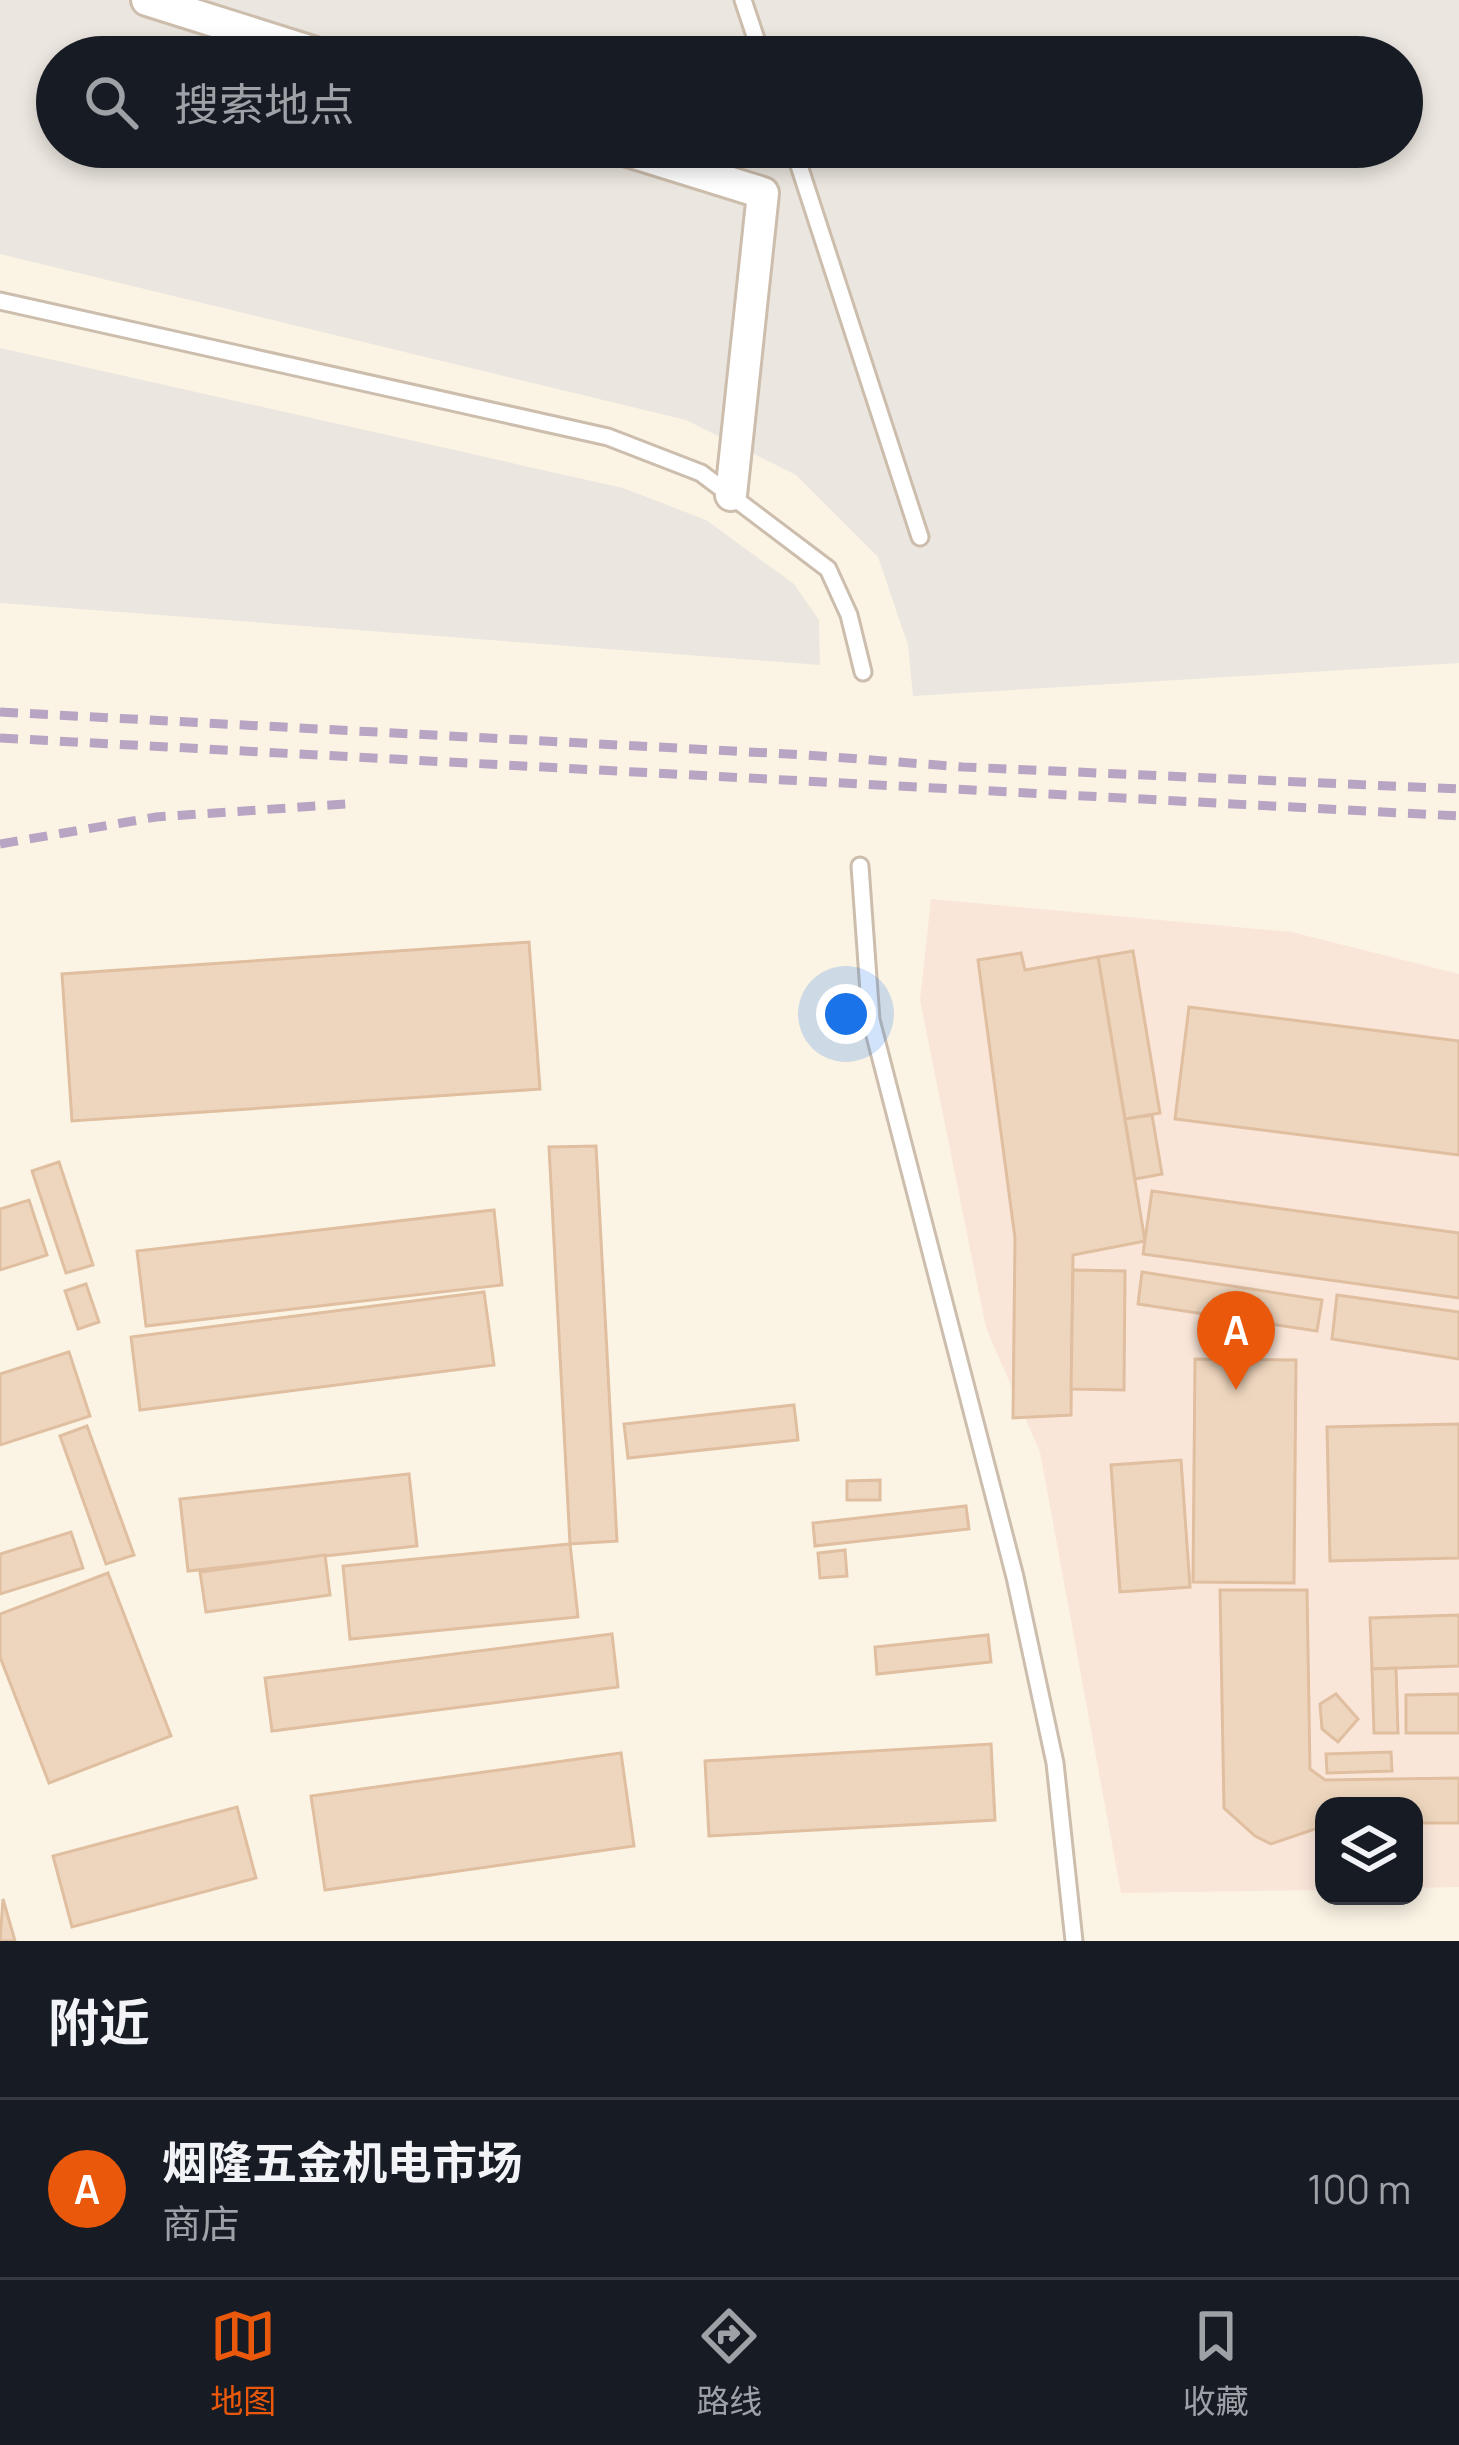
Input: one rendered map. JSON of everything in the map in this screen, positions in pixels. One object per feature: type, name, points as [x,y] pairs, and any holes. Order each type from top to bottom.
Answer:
[{"type":"street","points":[[147,0],[261,36]]},
{"type":"street","points":[[683,168],[763,193],[731,495]]},
{"type":"lane","points":[[743,0],[755,36]]},
{"type":"lane","points":[[800,168],[920,537]]},
{"type":"lane","points":[[0,302],[608,437],[701,473],[828,569],[849,615],[863,672]]},
{"type":"lane","points":[[860,866],[871,1020],[1015,1577],[1055,1762],[1074,1941]]},
{"type":"shaded area","points":[[0,0],[1459,0],[1459,663],[913,696],[908,645],[878,557],[796,475],[686,420],[0,254]]},
{"type":"shaded area","points":[[0,348],[623,488],[706,520],[794,584],[819,620],[820,665],[0,603]]},
{"type":"shaded area","points":[[931,899],[1292,932],[1459,974],[1459,1887],[1423,1888],[1423,1797],[1315,1797],[1315,1890],[1121,1893],[1040,1452],[986,1328],[920,1000]]},
{"type":"building","points":[[529,942],[540,1089],[72,1121],[62,974]]},
{"type":"building","points":[[1133,951],[1160,1113],[1125,1119],[1098,957]]},
{"type":"building","points":[[1021,953],[1025,970],[1098,957],[1145,1241],[1073,1255],[1071,1415],[1013,1418],[1015,1238],[978,960]]},
{"type":"building","points":[[1189,1007],[1459,1041],[1459,1155],[1175,1119]]},
{"type":"building","points":[[1152,1115],[1162,1174],[1135,1179],[1125,1119]]},
{"type":"building","points":[[596,1146],[617,1541],[570,1544],[549,1147]]},
{"type":"building","points":[[59,1162],[93,1265],[66,1273],[32,1171]]},
{"type":"building","points":[[1152,1191],[1459,1233],[1459,1298],[1143,1254]]},
{"type":"building","points":[[29,1200],[47,1255],[0,1270],[0,1209]]},
{"type":"building","points":[[494,1210],[502,1285],[146,1326],[137,1251]]},
{"type":"building","points":[[1073,1270],[1125,1271],[1124,1390],[1071,1389]]},
{"type":"building","points":[[1142,1272],[1322,1300],[1317,1331],[1138,1304]]},
{"type":"building","points":[[86,1284],[99,1322],[78,1329],[65,1291]]},
{"type":"building","points":[[484,1292],[494,1365],[140,1410],[131,1337]]},
{"type":"building","points":[[1337,1295],[1459,1312],[1459,1359],[1332,1339]]},
{"type":"building","points":[[69,1352],[90,1416],[0,1445],[0,1374]]},
{"type":"building","points":[[1195,1359],[1296,1360],[1294,1583],[1193,1582]]},
{"type":"building","points":[[794,1405],[798,1440],[628,1458],[624,1424]]},
{"type":"building","points":[[1459,1424],[1459,1558],[1330,1561],[1327,1427]]},
{"type":"building","points":[[87,1426],[134,1555],[106,1564],[60,1436]]},
{"type":"building","points":[[1181,1460],[1190,1587],[1120,1592],[1111,1465]]},
{"type":"building","points":[[409,1474],[417,1546],[188,1571],[180,1499]]},
{"type":"building","points":[[880,1480],[880,1500],[847,1500],[847,1481]]},
{"type":"building","points":[[966,1506],[969,1529],[815,1546],[813,1523]]},
{"type":"building","points":[[71,1532],[83,1568],[0,1594],[0,1554]]},
{"type":"building","points":[[570,1544],[578,1617],[350,1639],[343,1566]]},
{"type":"building","points":[[845,1550],[847,1576],[820,1578],[818,1553]]},
{"type":"building","points":[[325,1555],[330,1595],[206,1612],[200,1572]]},
{"type":"building","points":[[108,1573],[171,1736],[49,1783],[0,1657],[0,1614]]},
{"type":"building","points":[[1220,1590],[1307,1590],[1310,1769],[1325,1780],[1459,1778],[1459,1823],[1423,1823],[1423,1797],[1315,1797],[1315,1829],[1271,1844],[1224,1808]]},
{"type":"building","points":[[1459,1615],[1459,1666],[1372,1669],[1370,1618]]},
{"type":"building","points":[[612,1634],[618,1687],[272,1731],[265,1678]]},
{"type":"building","points":[[988,1635],[991,1662],[877,1674],[875,1647]]},
{"type":"building","points":[[1396,1668],[1398,1733],[1374,1733],[1372,1669]]},
{"type":"building","points":[[1336,1694],[1358,1719],[1338,1742],[1322,1729],[1320,1704]]},
{"type":"building","points":[[1459,1694],[1459,1733],[1406,1733],[1406,1695]]},
{"type":"building","points":[[991,1744],[995,1820],[709,1836],[705,1761]]},
{"type":"building","points":[[1391,1752],[1392,1771],[1327,1773],[1326,1754]]},
{"type":"building","points":[[621,1753],[634,1846],[325,1890],[311,1796]]},
{"type":"building","points":[[237,1807],[256,1878],[72,1927],[53,1856]]},
{"type":"building","points":[[3,1899],[15,1941],[0,1941]]},
{"type":"railway","points":[[0,712],[963,767],[1459,789]]},
{"type":"railway","points":[[0,738],[1459,816]]},
{"type":"railway","points":[[0,844],[156,817],[346,804]]},
{"type":"place","name":"烟隆五金机电市场","points":[[1236,1390]]}]
